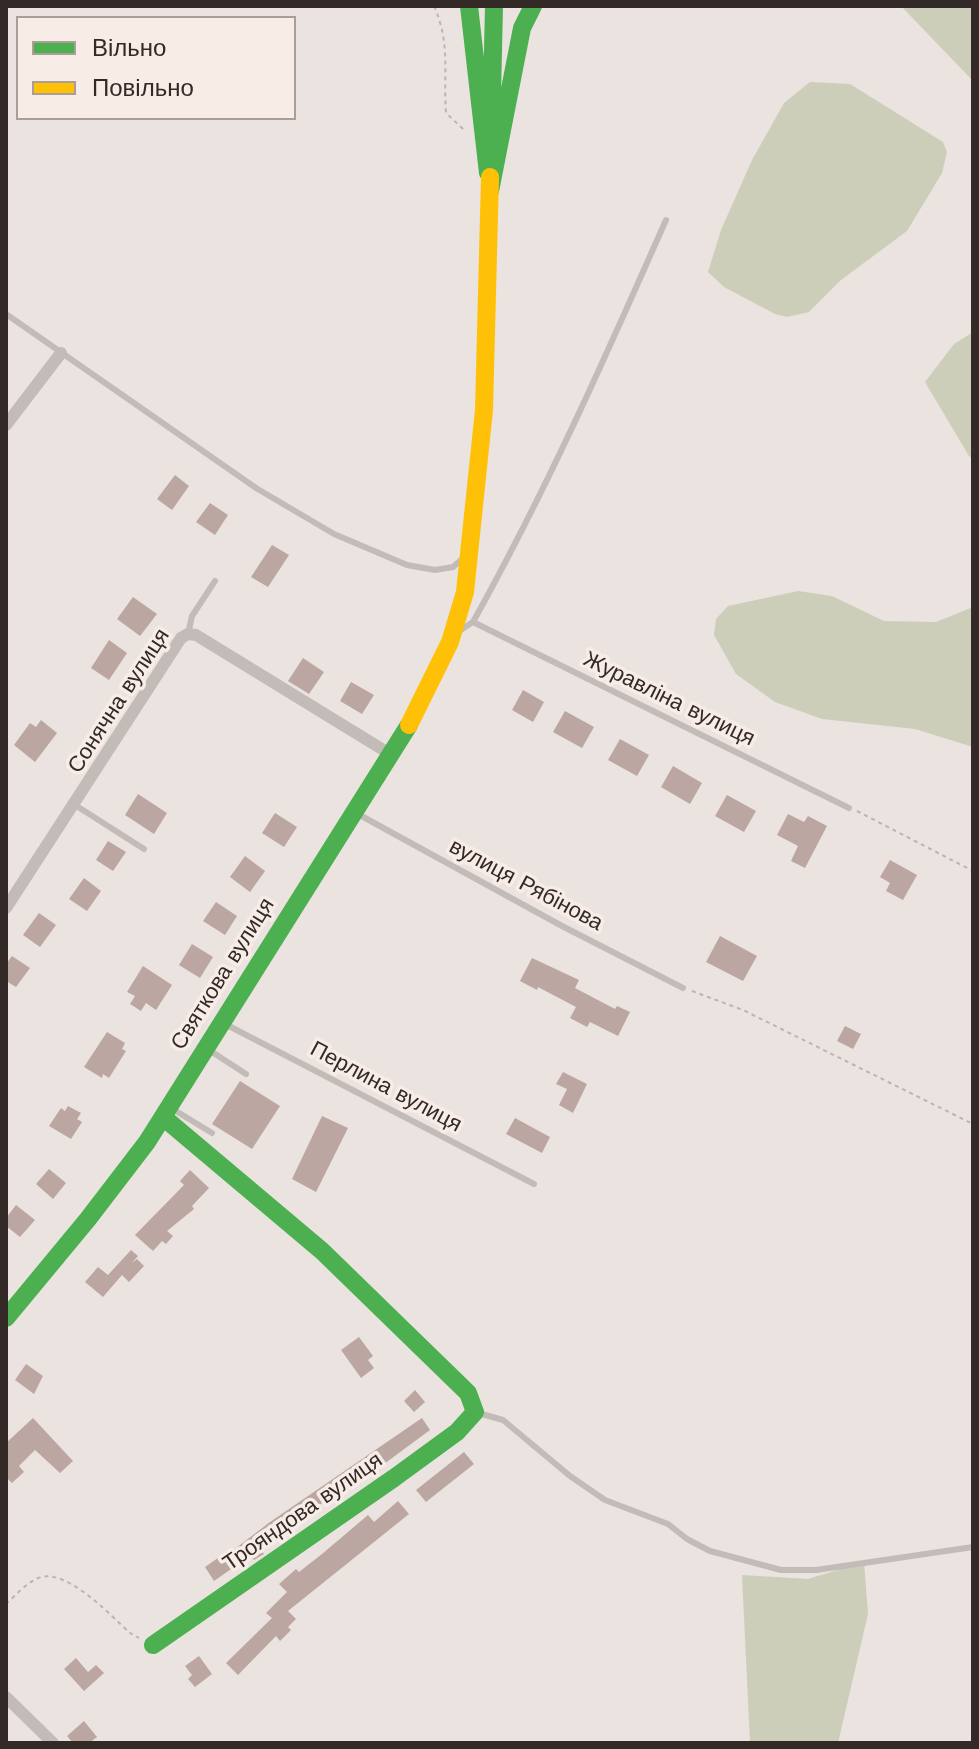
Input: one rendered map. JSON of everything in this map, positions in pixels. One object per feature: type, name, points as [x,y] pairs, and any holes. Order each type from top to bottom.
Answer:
[{"type":"main road","points":[[469,6],[490,191]]},
{"type":"main road","points":[[490,191],[494,6]]},
{"type":"main road","points":[[490,191],[522,28],[533,6]]},
{"type":"main road","name":"Святкова вулиця","points":[[6,1318],[44,1274],[166,1112],[390,754],[423,698],[453,636],[463,601],[477,495],[486,380],[490,191]]},
{"type":"main road","points":[[166,1112],[322,1251],[468,1393],[475,1412]]},
{"type":"main road","name":"Трояндова вулиця","points":[[153,1645],[394,1478],[457,1432],[475,1412]]},
{"type":"street","points":[[6,425],[61,353]]},
{"type":"street","name":"Сонячна вулиця","points":[[6,908],[181,638],[188,634],[196,635],[390,754]]},
{"type":"street","points":[[6,1697],[53,1743]]},
{"type":"lane","points":[[453,636],[473,622],[523,532],[666,220]]},
{"type":"lane","points":[[6,314],[256,488],[334,534],[407,565],[435,570],[453,567],[467,555]]},
{"type":"lane","points":[[188,634],[192,616],[215,581]]},
{"type":"lane","name":"Журавліна вулиця","points":[[473,622],[849,808]]},
{"type":"lane","points":[[75,805],[144,849]]},
{"type":"lane","name":"вулиця Рябінова","points":[[353,811],[562,926],[683,988]]},
{"type":"lane","name":"Перлина вулиця","points":[[222,1022],[534,1184]]},
{"type":"lane","points":[[205,1048],[246,1074]]},
{"type":"lane","points":[[166,1112],[212,1133]]},
{"type":"lane","points":[[475,1412],[503,1420],[570,1476],[605,1500],[668,1524],[710,1551],[781,1570],[816,1570],[973,1547]]},
{"type":"path","points":[[434,6],[447,50],[446,113],[461,129],[484,136]]},
{"type":"path","points":[[849,808],[973,871]]},
{"type":"path","points":[[683,988],[743,1010],[973,1124]]},
{"type":"path","points":[[6,1604],[40,1578],[62,1579],[78,1588],[130,1633],[153,1645]]},
{"type":"green space","points":[[901,6],[973,6],[973,81]]},
{"type":"green space","points":[[810,82],[850,84],[943,142],[947,152],[942,173],[907,231],[841,280],[809,312],[787,317],[775,314],[724,287],[708,272],[721,230],[752,160],[784,103]]},
{"type":"green space","points":[[973,332],[973,459],[925,382],[954,344]]},
{"type":"green space","points":[[798,591],[832,596],[884,621],[936,622],[973,607],[973,747],[915,729],[822,719],[775,702],[736,674],[714,635],[716,619],[728,606]]},
{"type":"green space","points":[[864,1562],[868,1614],[838,1743],[750,1743],[742,1575],[808,1579]]},
{"type":"building","points":[[175,475],[189,486],[172,510],[157,499]]},
{"type":"building","points":[[210,503],[228,515],[215,535],[196,522]]},
{"type":"building","points":[[272,545],[289,555],[268,587],[251,577]]},
{"type":"building","points":[[133,597],[157,614],[140,636],[117,619]]},
{"type":"building","points":[[109,640],[127,653],[109,680],[91,668]]},
{"type":"building","points":[[303,658],[324,672],[309,694],[288,681]]},
{"type":"building","points":[[351,682],[374,695],[362,714],[340,701]]},
{"type":"building","points":[[523,690],[544,702],[533,722],[512,710]]},
{"type":"building","points":[[565,711],[594,727],[582,748],[553,732]]},
{"type":"building","points":[[41,720],[57,733],[35,762],[14,745],[30,723],[36,727]]},
{"type":"building","points":[[620,739],[649,755],[637,776],[608,760]]},
{"type":"building","points":[[673,766],[702,783],[690,804],[661,787]]},
{"type":"building","points":[[138,794],[167,813],[154,834],[125,815]]},
{"type":"building","points":[[727,795],[756,811],[744,832],[715,816]]},
{"type":"building","points":[[275,813],[297,827],[284,847],[262,833]]},
{"type":"building","points":[[788,814],[804,822],[808,816],[827,826],[805,868],[791,861],[798,846],[777,835]]},
{"type":"building","points":[[108,841],[126,852],[113,871],[96,860]]},
{"type":"building","points":[[245,856],[265,871],[250,892],[230,877]]},
{"type":"building","points":[[890,860],[917,875],[903,900],[886,891],[890,883],[880,877]]},
{"type":"building","points":[[84,878],[101,891],[87,911],[69,899]]},
{"type":"building","points":[[216,902],[237,916],[225,935],[203,921]]},
{"type":"building","points":[[39,913],[56,925],[40,947],[23,935]]},
{"type":"building","points":[[720,936],[757,956],[743,981],[706,962]]},
{"type":"building","points":[[192,944],[213,957],[200,978],[179,965]]},
{"type":"building","points":[[12,956],[30,968],[16,987],[6,981],[6,964]]},
{"type":"building","points":[[532,958],[579,980],[575,988],[615,1009],[617,1006],[630,1012],[618,1036],[590,1022],[587,1027],[570,1018],[576,1007],[520,981]]},
{"type":"building","points":[[143,966],[172,985],[156,1010],[146,1003],[141,1011],[130,1004],[135,996],[127,992]]},
{"type":"building","points":[[845,1026],[861,1034],[853,1049],[837,1041]]},
{"type":"building","points":[[107,1032],[125,1043],[122,1049],[126,1051],[109,1078],[103,1074],[102,1078],[84,1067]]},
{"type":"building","points":[[563,1072],[587,1084],[573,1113],[559,1105],[567,1089],[556,1084]]},
{"type":"building","points":[[240,1081],[280,1106],[252,1149],[212,1124]]},
{"type":"building","points":[[68,1106],[81,1113],[77,1119],[82,1122],[71,1139],[49,1126],[61,1108],[65,1111]]},
{"type":"building","points":[[322,1116],[348,1128],[316,1192],[292,1179]]},
{"type":"building","points":[[515,1118],[550,1137],[542,1153],[506,1134]]},
{"type":"building","points":[[49,1169],[66,1183],[53,1199],[36,1184]]},
{"type":"building","points":[[190,1170],[209,1188],[192,1206],[194,1209],[167,1231],[173,1236],[166,1244],[162,1241],[153,1251],[135,1235],[184,1185],[180,1181]]},
{"type":"building","points":[[16,1205],[35,1220],[20,1237],[6,1226],[6,1218]]},
{"type":"building","points":[[131,1250],[138,1256],[132,1263],[137,1259],[144,1266],[129,1282],[122,1275],[103,1297],[85,1282],[98,1267],[108,1275]]},
{"type":"building","points":[[359,1337],[373,1356],[368,1360],[374,1368],[361,1378],[341,1350]]},
{"type":"building","points":[[26,1364],[43,1376],[34,1394],[15,1380]]},
{"type":"building","points":[[415,1390],[425,1402],[414,1412],[404,1401]]},
{"type":"building","points":[[33,1418],[73,1461],[60,1473],[35,1450],[19,1466],[24,1472],[12,1483],[6,1477],[6,1443]]},
{"type":"building","points":[[422,1418],[430,1430],[365,1478],[346,1490],[344,1487],[265,1545],[261,1550],[264,1554],[254,1560],[247,1558],[214,1581],[205,1567],[225,1553],[227,1555]]},
{"type":"building","points":[[464,1452],[474,1464],[426,1502],[416,1490]]},
{"type":"building","points":[[398,1501],[409,1514],[288,1611],[296,1619],[288,1627],[291,1630],[280,1641],[276,1636],[238,1675],[226,1663],[272,1618],[266,1613],[287,1592],[279,1584],[296,1569],[299,1572],[368,1515],[374,1522]]},
{"type":"building","points":[[199,1656],[212,1674],[195,1687],[188,1679],[192,1675],[185,1666]]},
{"type":"building","points":[[76,1658],[88,1672],[96,1665],[104,1673],[84,1691],[64,1669]]},
{"type":"building","points":[[84,1721],[97,1737],[89,1743],[73,1743],[67,1736]]},
{"type":"traffic: fast","points":[[469,6],[488,173]]},
{"type":"traffic: fast","points":[[491,139],[494,6]]},
{"type":"traffic: fast","points":[[490,191],[522,28],[533,6]]},
{"type":"traffic: fast","points":[[6,1318],[147,1142],[409,725]]},
{"type":"traffic: fast","points":[[153,1645],[394,1478],[457,1432],[475,1412],[468,1393],[322,1251],[163,1117]]},
{"type":"traffic: slow","points":[[409,725],[450,642],[465,592],[484,410],[490,177]]}]
